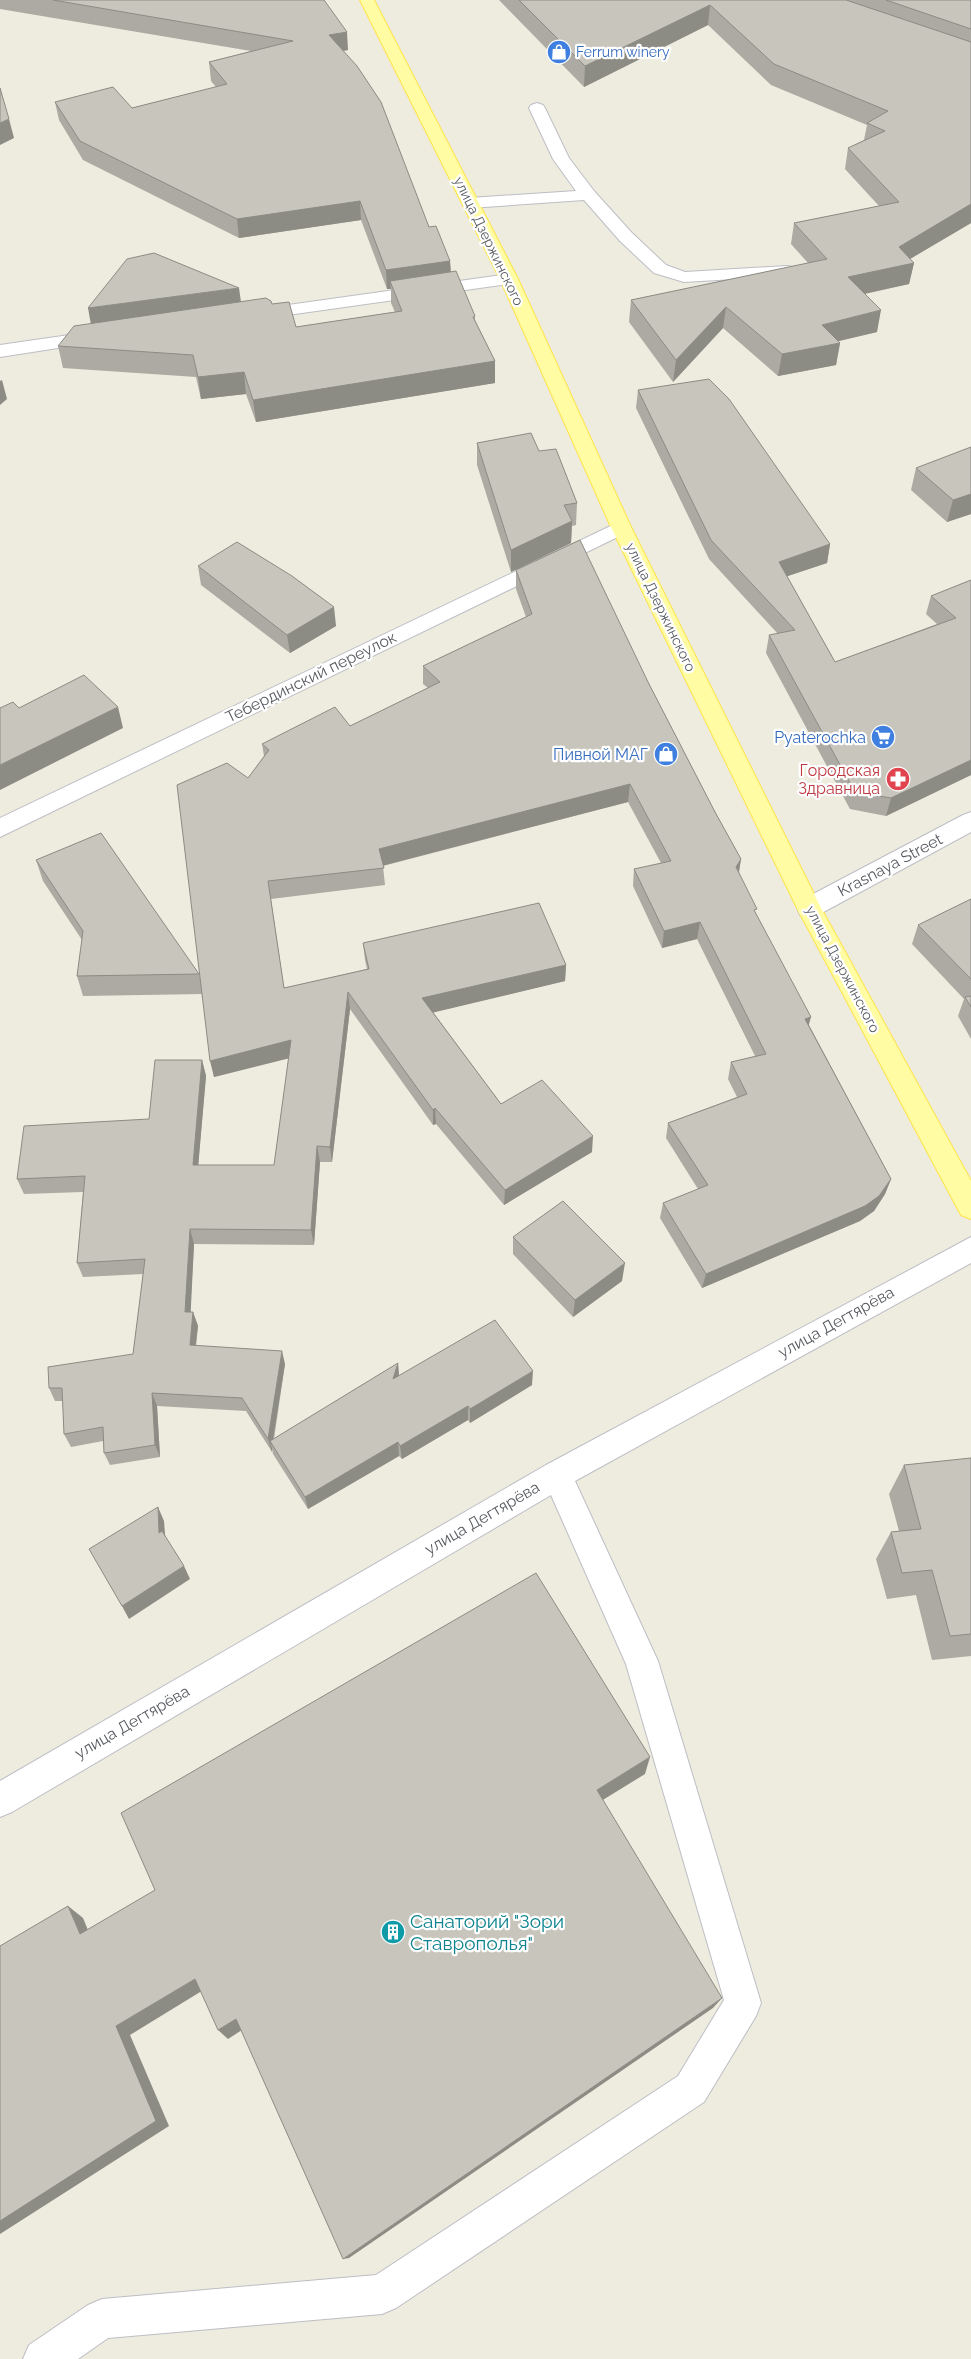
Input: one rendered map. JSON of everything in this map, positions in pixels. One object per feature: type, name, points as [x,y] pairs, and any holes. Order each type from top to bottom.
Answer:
[{"type":"main road","name":"улица Дзержинского","points":[[366,0],[509,279],[621,527],[809,908],[971,1207]]},
{"type":"street","points":[[537,108],[561,159],[588,195],[626,237],[660,269],[684,277],[787,272]]},
{"type":"street","points":[[470,204],[588,195]]},
{"type":"street","points":[[235,318],[509,279]]},
{"type":"street","points":[[0,351],[118,334]]},
{"type":"street","name":"Тебердинский переулок","points":[[0,828],[621,527]]},
{"type":"street","name":"Krasnaya Street","points":[[809,908],[971,821]]},
{"type":"street","name":"улица Дегтярёва","points":[[0,1800],[557,1475],[971,1249]]},
{"type":"street","points":[[43,2359],[102,2319],[382,2294],[691,2089],[743,2003],[642,1661],[557,1475]]},
{"type":"building","points":[[53,0],[324,0],[347,32],[329,35],[357,66],[381,102],[429,227],[436,226],[450,261],[386,270],[360,201],[237,219],[80,141],[55,102],[113,87],[132,108],[227,84],[209,62],[293,41]]},
{"type":"building","points":[[519,0],[846,0],[971,42],[971,204],[899,247],[914,263],[848,277],[881,310],[822,325],[840,343],[782,354],[726,307],[676,360],[631,300],[827,259],[794,223],[899,202],[848,148],[885,131],[867,123],[888,111],[774,64],[710,5],[585,66]]},
{"type":"building","points":[[886,0],[971,0],[971,29]]},
{"type":"building","points":[[0,88],[9,119],[0,123]]},
{"type":"building","points":[[154,253],[239,288],[88,308],[127,259]]},
{"type":"building","points":[[456,271],[475,316],[473,317],[495,361],[253,400],[244,372],[198,377],[193,355],[58,346],[74,326],[266,298],[272,304],[289,302],[296,327],[402,311],[390,281]]},
{"type":"building","points":[[709,379],[729,399],[830,544],[779,562],[835,662],[956,618],[931,596],[971,580],[971,760],[891,798],[855,792],[769,635],[795,630],[711,540],[638,390]]},
{"type":"building","points":[[531,433],[539,451],[556,449],[577,503],[564,505],[572,521],[511,550],[477,443]]},
{"type":"building","points":[[971,447],[971,494],[953,500],[916,468]]},
{"type":"building","points":[[580,540],[649,684],[741,859],[736,867],[757,909],[754,910],[811,1017],[805,1019],[891,1179],[879,1196],[865,1206],[706,1274],[663,1203],[708,1185],[668,1123],[747,1094],[731,1062],[766,1054],[700,922],[664,931],[634,869],[671,861],[630,784],[379,849],[384,868],[268,881],[284,988],[369,969],[363,943],[539,903],[566,965],[422,998],[501,1104],[542,1080],[593,1136],[505,1190],[435,1108],[433,1110],[348,992],[330,1147],[317,1146],[311,1230],[190,1229],[185,1312],[193,1312],[190,1345],[282,1351],[268,1439],[242,1398],[152,1393],[155,1445],[104,1453],[103,1427],[64,1434],[62,1388],[49,1388],[48,1367],[133,1354],[145,1259],[77,1263],[85,1176],[17,1179],[24,1126],[149,1119],[155,1060],[202,1060],[193,1165],[274,1165],[291,1040],[210,1061],[177,785],[227,763],[248,778],[269,750],[262,744],[335,707],[350,726],[440,682],[423,666],[532,614],[516,570]]},
{"type":"building","points":[[237,542],[292,576],[334,607],[287,635],[198,566]]},
{"type":"building","points":[[84,675],[118,707],[0,765],[0,708],[13,702],[19,708]]},
{"type":"building","points":[[101,833],[199,974],[77,976],[83,931],[36,860]]},
{"type":"building","points":[[971,899],[971,979],[918,925]]},
{"type":"building","points":[[971,996],[971,1007],[965,997]]},
{"type":"building","points":[[563,1201],[625,1263],[575,1300],[513,1237]]},
{"type":"building","points":[[495,1320],[533,1371],[470,1409],[468,1406],[400,1446],[398,1442],[305,1497],[270,1441],[398,1363],[393,1379]]},
{"type":"building","points":[[971,1458],[971,1634],[950,1636],[932,1570],[902,1573],[891,1532],[921,1529],[904,1465]]},
{"type":"building","points":[[158,1507],[159,1533],[162,1531],[184,1566],[122,1606],[89,1549]]},
{"type":"building","name":"Санаторий \"Зори Ставрополья\"","points":[[536,1573],[650,1757],[597,1790],[722,1998],[343,2259],[236,2019],[218,2030],[195,1979],[116,2026],[156,2121],[0,2221],[0,1946],[68,1906],[80,1934],[155,1890],[121,1813]]},
{"type":"place","name":"Ferrum winery","points":[[559,52]]},
{"type":"place","name":"Pyaterochka","points":[[883,737]]},
{"type":"place","name":"Пивной МАГ","points":[[666,754]]},
{"type":"place","name":"Городская Здравница","points":[[898,779]]},
{"type":"place","name":"Санаторий \"Зори Ставрополья\"","points":[[393,1932]]}]
